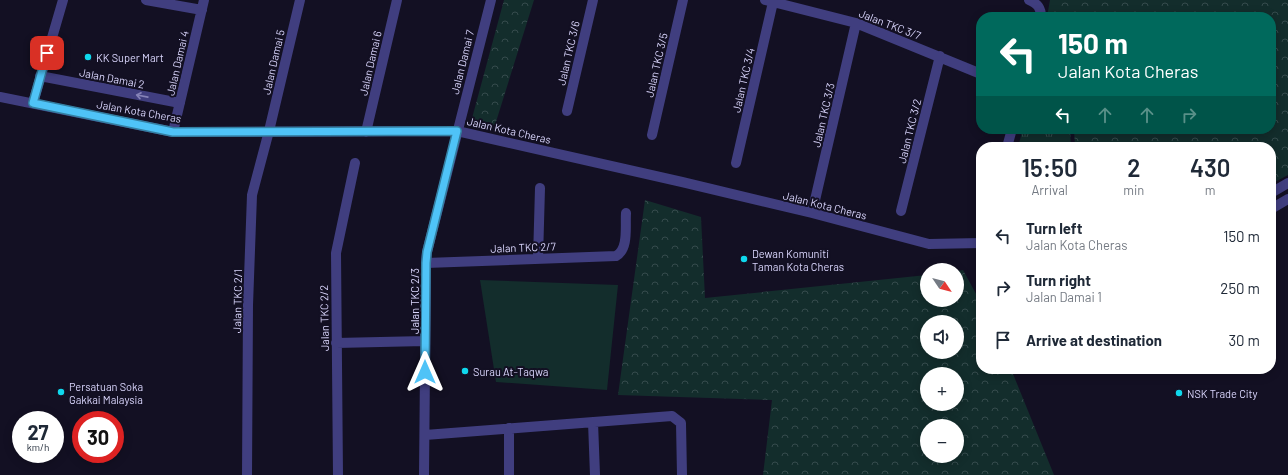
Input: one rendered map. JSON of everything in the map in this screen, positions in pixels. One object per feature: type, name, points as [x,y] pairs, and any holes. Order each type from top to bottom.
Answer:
[{"type":"street","points":[[33,103],[63,0]]},
{"type":"street","points":[[146,0],[202,10]]},
{"type":"street","name":"Jalan Damai 4","points":[[173,132],[204,0]]},
{"type":"street","name":"Jalan Damai 5","points":[[270,130],[300,0]]},
{"type":"street","name":"Jalan Damai 6","points":[[366,132],[397,0]]},
{"type":"street","name":"Jalan Damai 7","points":[[457,131],[490,0]]},
{"type":"street","name":"Jalan TKC 3/6","points":[[567,111],[593,0]]},
{"type":"street","name":"Jalan TKC 3/5","points":[[652,135],[684,0]]},
{"type":"street","points":[[1030,0],[1035,2],[1040,12]]},
{"type":"street","name":"Jalan TKC 3/7","points":[[769,1],[856,23],[976,72]]},
{"type":"street","name":"Jalan TKC 3/4","points":[[736,163],[769,1]]},
{"type":"street","name":"Jalan TKC 3/3","points":[[812,213],[856,23]]},
{"type":"street","name":"Jalan TKC 3/2","points":[[901,211],[940,56]]},
{"type":"street","name":"Jalan Damai 2","points":[[40,76],[180,104]]},
{"type":"street","name":"Jalan Kota Cheras","points":[[0,97],[173,132],[270,130],[366,132],[457,131],[812,213],[929,244],[976,243]]},
{"type":"street","name":"Jalan TKC 2/1","points":[[247,475],[248,305],[252,195],[270,130]]},
{"type":"street","name":"Jalan TKC 2/3","points":[[424,475],[427,252],[457,131]]},
{"type":"street","name":"Jalan TKC 2/2","points":[[338,475],[336,253],[355,163]]},
{"type":"street","points":[[1276,190],[1288,183]]},
{"type":"street","points":[[538,259],[540,188]]},
{"type":"street","points":[[1276,206],[1288,199]]},
{"type":"street","name":"Jalan TKC 2/7","points":[[426,263],[616,256],[621,253],[624,248],[626,213]]},
{"type":"street","points":[[336,343],[425,341]]},
{"type":"street","points":[[425,435],[672,416],[681,423],[682,475]]},
{"type":"street","points":[[593,422],[595,475]]},
{"type":"street","points":[[509,428],[509,475]]},
{"type":"green space","points":[[504,0],[534,0],[495,125],[471,122]]},
{"type":"green space","points":[[1050,0],[1288,0],[1288,175],[1276,181],[1276,142],[1075,142],[1074,134],[1276,134],[1276,12],[1048,12]]},
{"type":"green space","points":[[1022,134],[1070,134],[1071,142],[1019,142]]},
{"type":"green space","points":[[645,200],[701,217],[705,298],[920,276],[920,307],[964,307],[964,272],[976,294],[976,374],[1013,374],[1054,475],[763,475],[772,400],[618,395]]},
{"type":"green space","points":[[480,280],[618,285],[607,390],[496,382]]},
{"type":"place","name":"KK Super Mart","points":[[88,57]]},
{"type":"place","name":"Dewan Komuniti Taman Kota Cheras","points":[[744,259]]},
{"type":"place","name":"Surau At-Taqwa","points":[[465,371]]},
{"type":"place","name":"Persatuan Soka Gakkai Malaysia","points":[[61,392]]},
{"type":"place","name":"NSK Trade City","points":[[1179,393]]},
{"type":"route","points":[[47,53],[33,103],[173,132],[270,130],[366,132],[457,131],[427,252],[425,372]]}]
